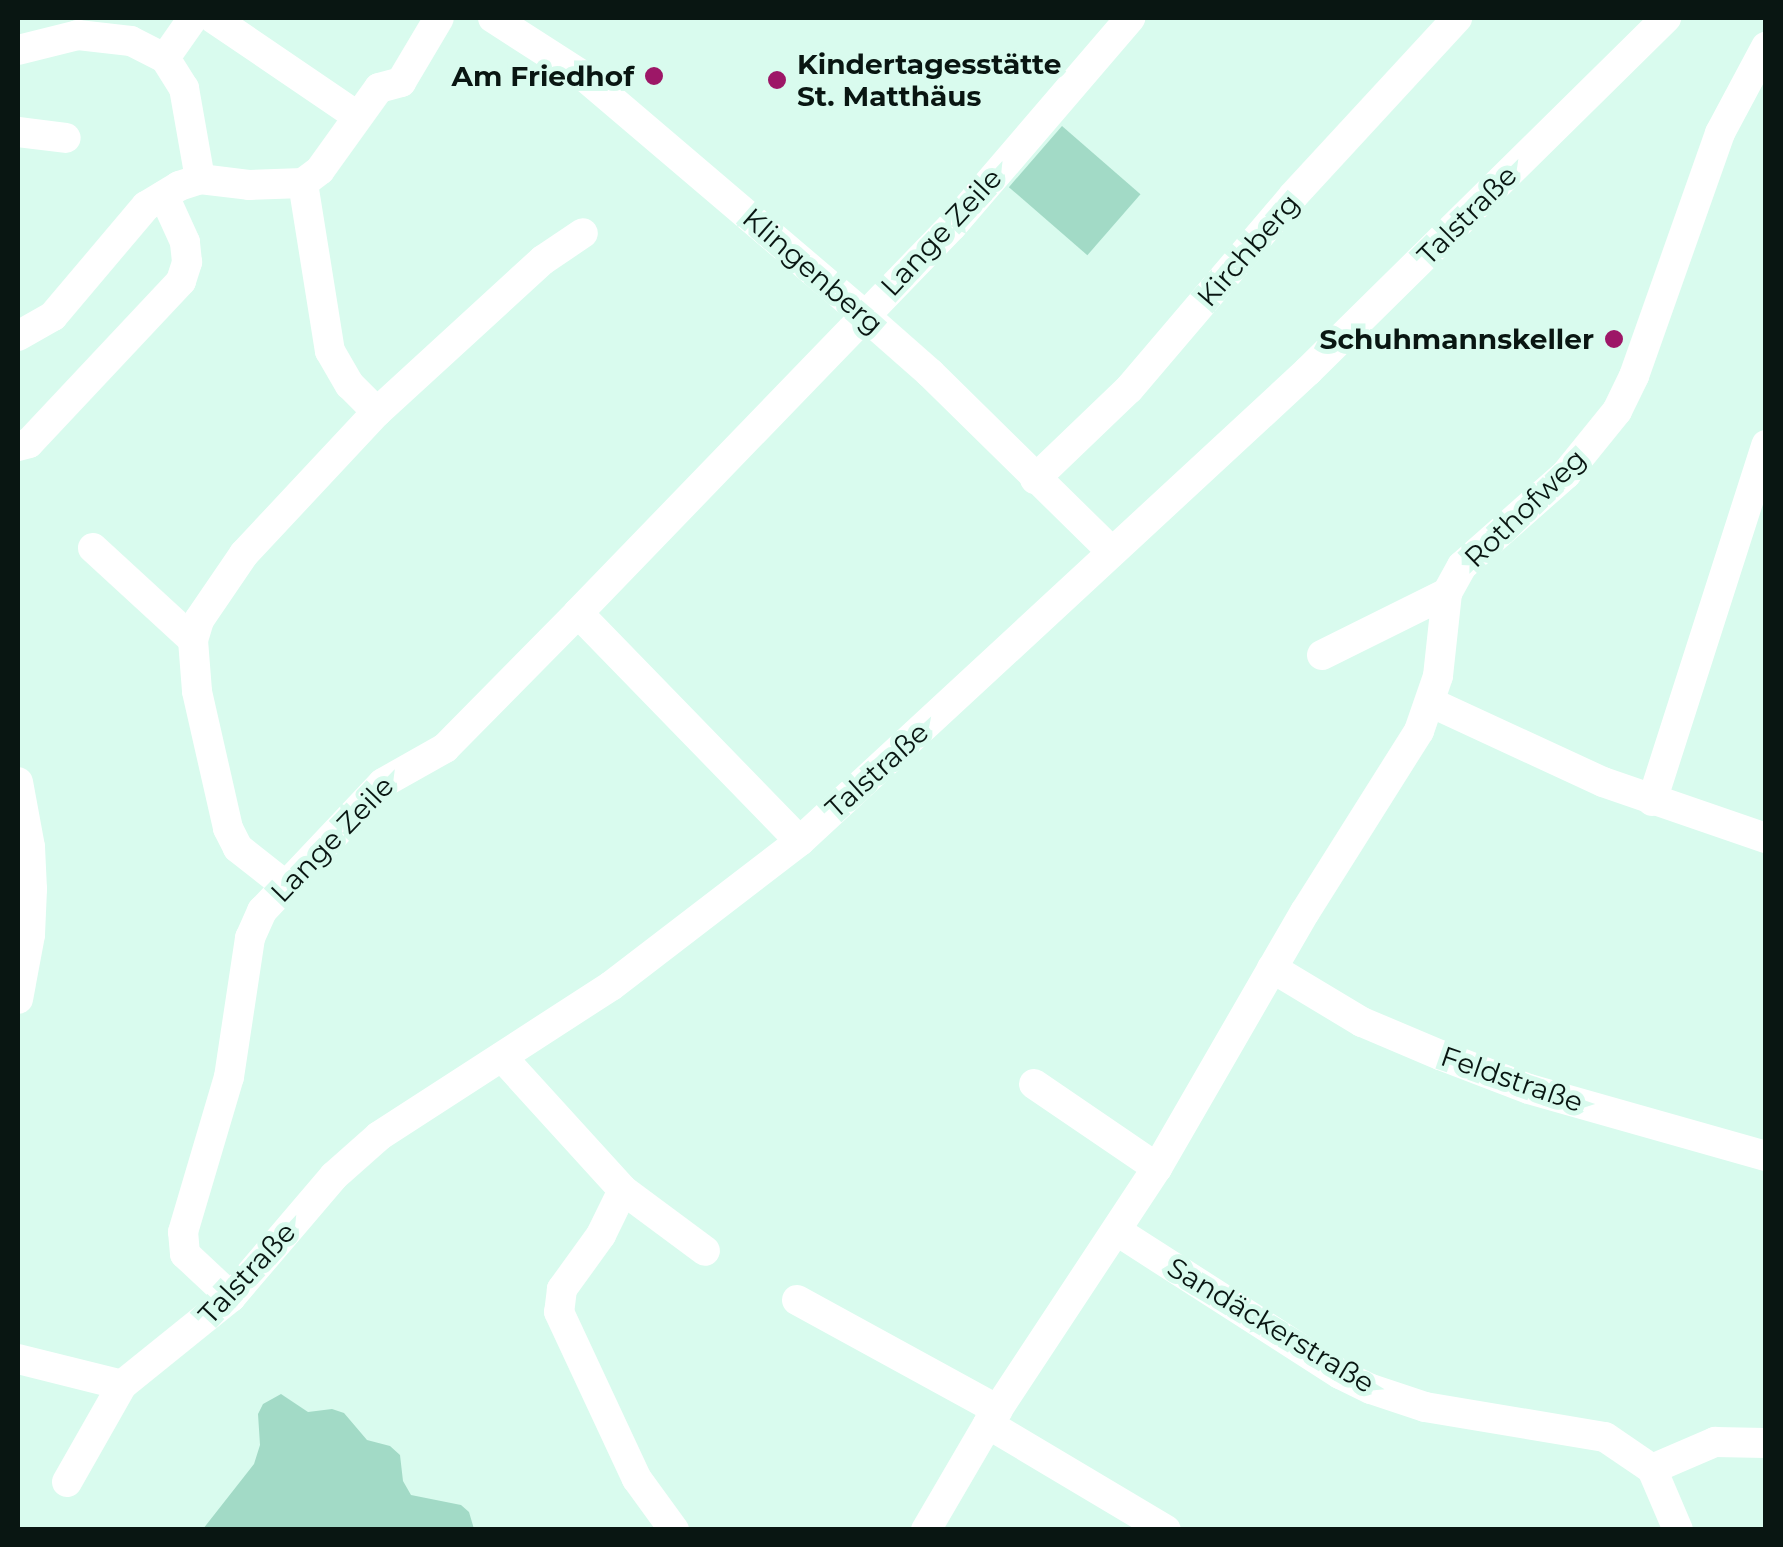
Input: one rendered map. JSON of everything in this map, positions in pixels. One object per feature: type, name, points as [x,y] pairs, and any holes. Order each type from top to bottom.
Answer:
[{"type":"street","points":[[164,58],[193,18]]},
{"type":"street","points":[[213,18],[356,116]]},
{"type":"street","points":[[18,336],[53,316],[146,206],[164,196],[200,179],[249,184],[304,183],[320,170],[379,88],[400,82],[439,18]]},
{"type":"street","name":"Klingenberg","points":[[493,18],[585,77],[863,314],[930,372],[1110,551]]},
{"type":"street","name":"Lange Zeile","points":[[231,1297],[185,1254],[183,1232],[229,1077],[250,938],[262,911],[383,783],[445,748],[578,613],[952,226],[1130,18]]},
{"type":"street","name":"Kirchberg","points":[[1035,479],[1129,388],[1294,196],[1456,18]]},
{"type":"street","name":"Talstraße","points":[[67,1482],[122,1385],[231,1297],[334,1176],[368,1146],[625,976],[800,841],[1308,371],[1666,18]]},
{"type":"street","points":[[18,50],[78,35],[131,41],[164,58],[184,88],[200,179]]},
{"type":"street","name":"Rothofweg","points":[[926,1530],[993,1417],[1156,1168],[1272,968],[1419,731],[1432,702],[1447,593],[1462,566],[1566,474],[1617,411],[1634,376],[1720,133],[1766,46]]},
{"type":"street","points":[[18,132],[66,138]]},
{"type":"street","points":[[304,183],[330,351],[350,385],[378,412]]},
{"type":"street","points":[[18,446],[30,443],[181,282],[187,262],[186,242],[164,196]]},
{"type":"street","points":[[285,886],[238,848],[228,828],[197,691],[193,640],[210,598],[244,554],[378,412],[543,260],[583,233]]},
{"type":"street","points":[[1652,801],[1766,445]]},
{"type":"street","points":[[94,548],[193,640]]},
{"type":"street","points":[[1322,655],[1447,593]]},
{"type":"street","points":[[578,613],[800,841]]},
{"type":"street","points":[[1432,702],[1652,801],[1766,838]]},
{"type":"street","points":[[18,782],[30,846],[32,890],[30,935],[18,999]]},
{"type":"street","name":"Feldstraße","points":[[1272,968],[1362,1022],[1440,1056],[1529,1089],[1766,1156]]},
{"type":"street","points":[[502,1057],[623,1190],[705,1252]]},
{"type":"street","points":[[1034,1084],[1156,1168]]},
{"type":"street","points":[[623,1190],[601,1235],[562,1289],[558,1312],[631,1468],[674,1530]]},
{"type":"street","name":"Sandäckerstraße","points":[[1117,1231],[1371,1389],[1456,1413],[1605,1436],[1652,1469]]},
{"type":"street","points":[[797,1300],[993,1417],[1166,1530]]},
{"type":"street","points":[[18,1360],[122,1385]]},
{"type":"street","points":[[1678,1530],[1652,1469],[1716,1442],[1766,1443]]},
{"type":"green space","points":[[1062,126],[1140,194],[1087,255],[1009,187]]},
{"type":"green space","points":[[281,1394],[308,1412],[332,1409],[344,1413],[367,1440],[390,1446],[400,1455],[403,1481],[411,1495],[461,1505],[469,1512],[474,1529],[203,1529],[254,1464],[260,1445],[258,1414],[263,1404]]},
{"type":"place","name":"Am Friedhof","points":[[654,76]]},
{"type":"place","name":"Kindertagesstätte St. Matthäus","points":[[777,80]]},
{"type":"place","name":"Schuhmannskeller","points":[[1614,339]]}]
